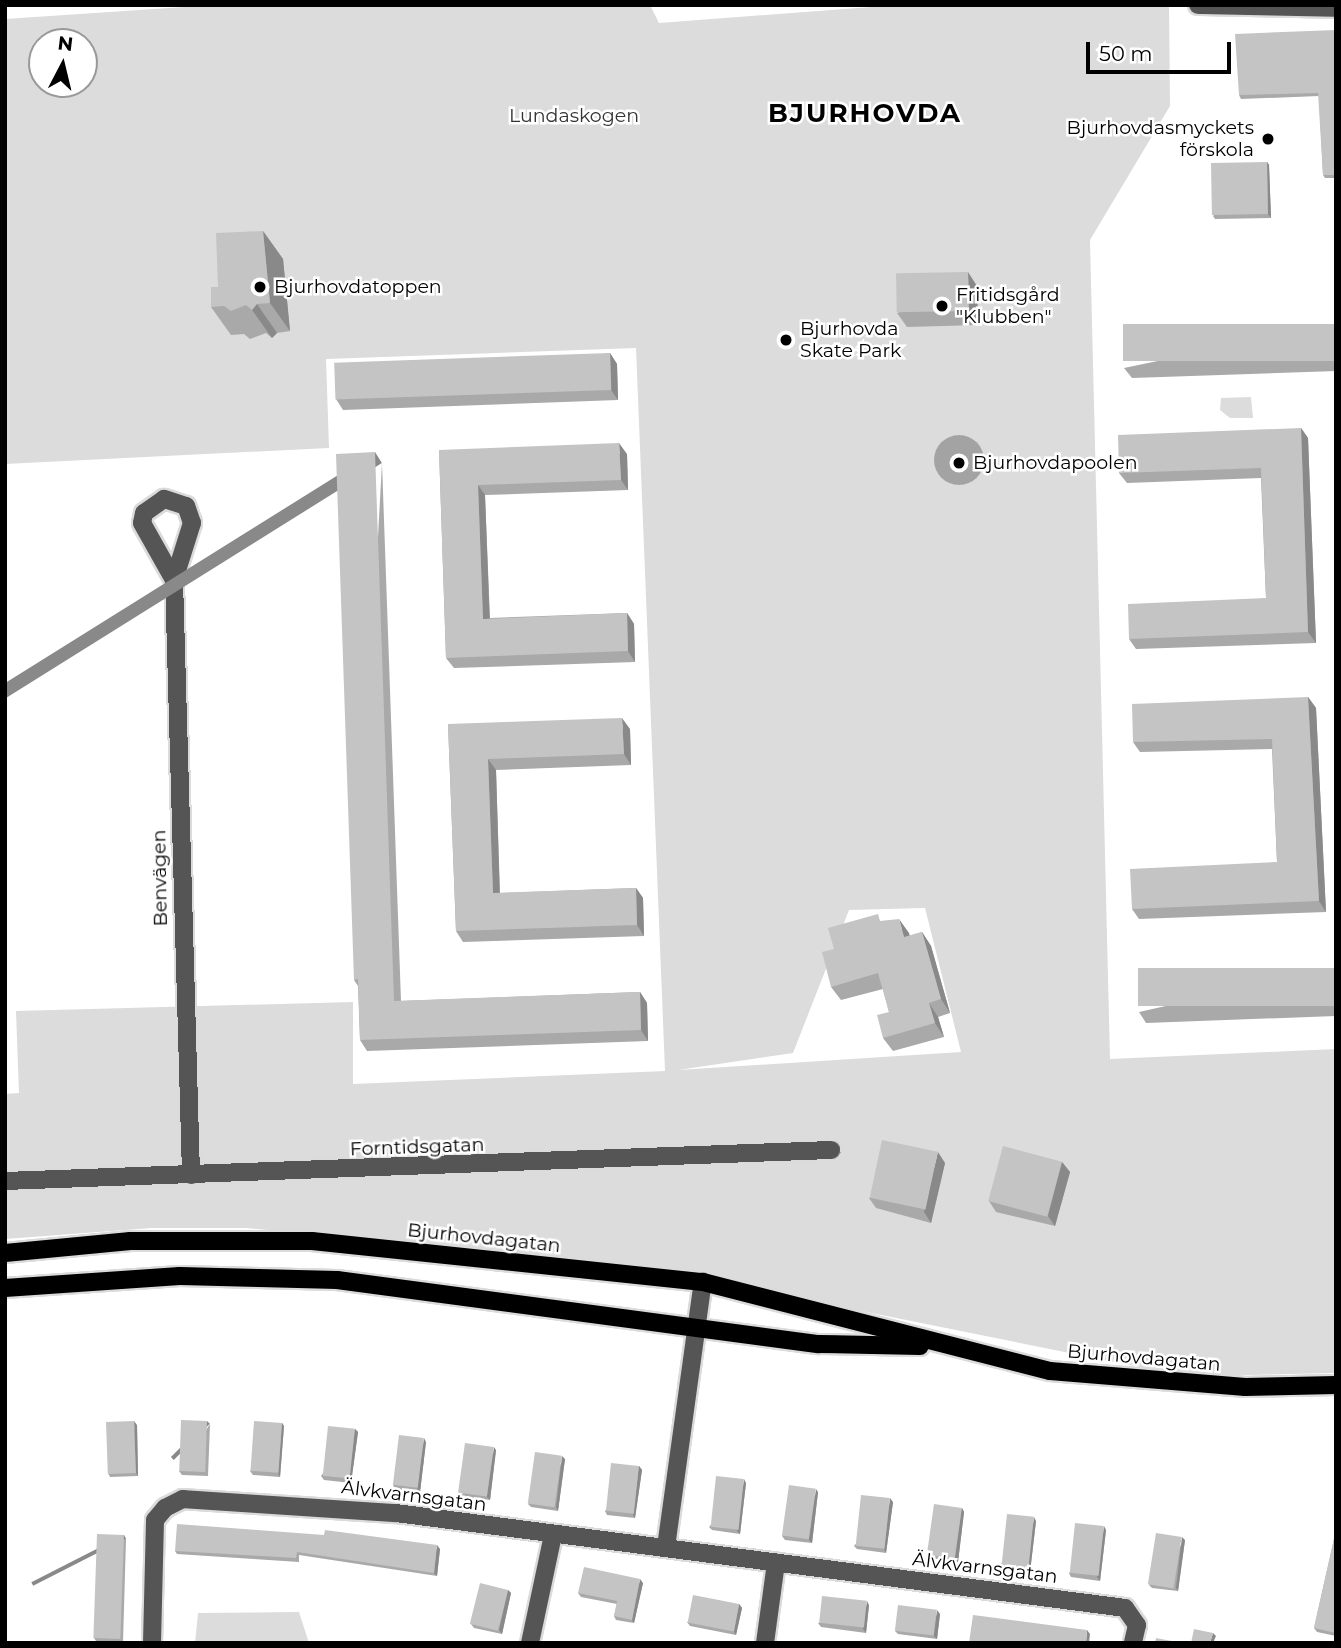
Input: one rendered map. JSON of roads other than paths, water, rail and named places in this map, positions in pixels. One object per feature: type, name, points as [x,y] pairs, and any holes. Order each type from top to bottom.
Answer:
[{"type":"main road","name":"Bjurhovdagatan","points":[[5,1253],[130,1241],[312,1241],[702,1282],[1050,1371],[1245,1387],[1336,1385]]},
{"type":"main road","name":"Bjurhovdagatan","points":[[5,1288],[167,1276],[284,1276],[415,1287],[819,1344],[951,1346]]},
{"type":"street","points":[[1198,5],[1336,8]]},
{"type":"street","name":"Benvägen","points":[[174,580],[191,1175]]},
{"type":"street","name":"Forntidsgatan","points":[[5,1181],[831,1150]]},
{"type":"street","points":[[666,1547],[702,1282]]},
{"type":"street","name":"Älvkvarnsgatan","points":[[152,1643],[155,1520],[160,1513],[183,1499],[258,1501],[396,1513],[1130,1611],[1137,1625],[1133,1643]]},
{"type":"street","points":[[530,1643],[553,1535]]},
{"type":"street","points":[[765,1643],[776,1563]]},
{"type":"place","name":"Bjurhovdasmyckets förskola","points":[[1268,139]]},
{"type":"place","name":"Bjurhovdatoppen","points":[[260,287]]},
{"type":"place","name":"Fritidsgård \"Klubben\"","points":[[942,306]]},
{"type":"place","name":"Bjurhovda Skate Park","points":[[786,340]]},
{"type":"place","name":"Bjurhovdapoolen","points":[[959,463]]},
{"type":"district","name":"BJURHOVDA","points":[[865,114]]},
{"type":"park label","name":"Lundaskogen","points":[[574,116]]}]
